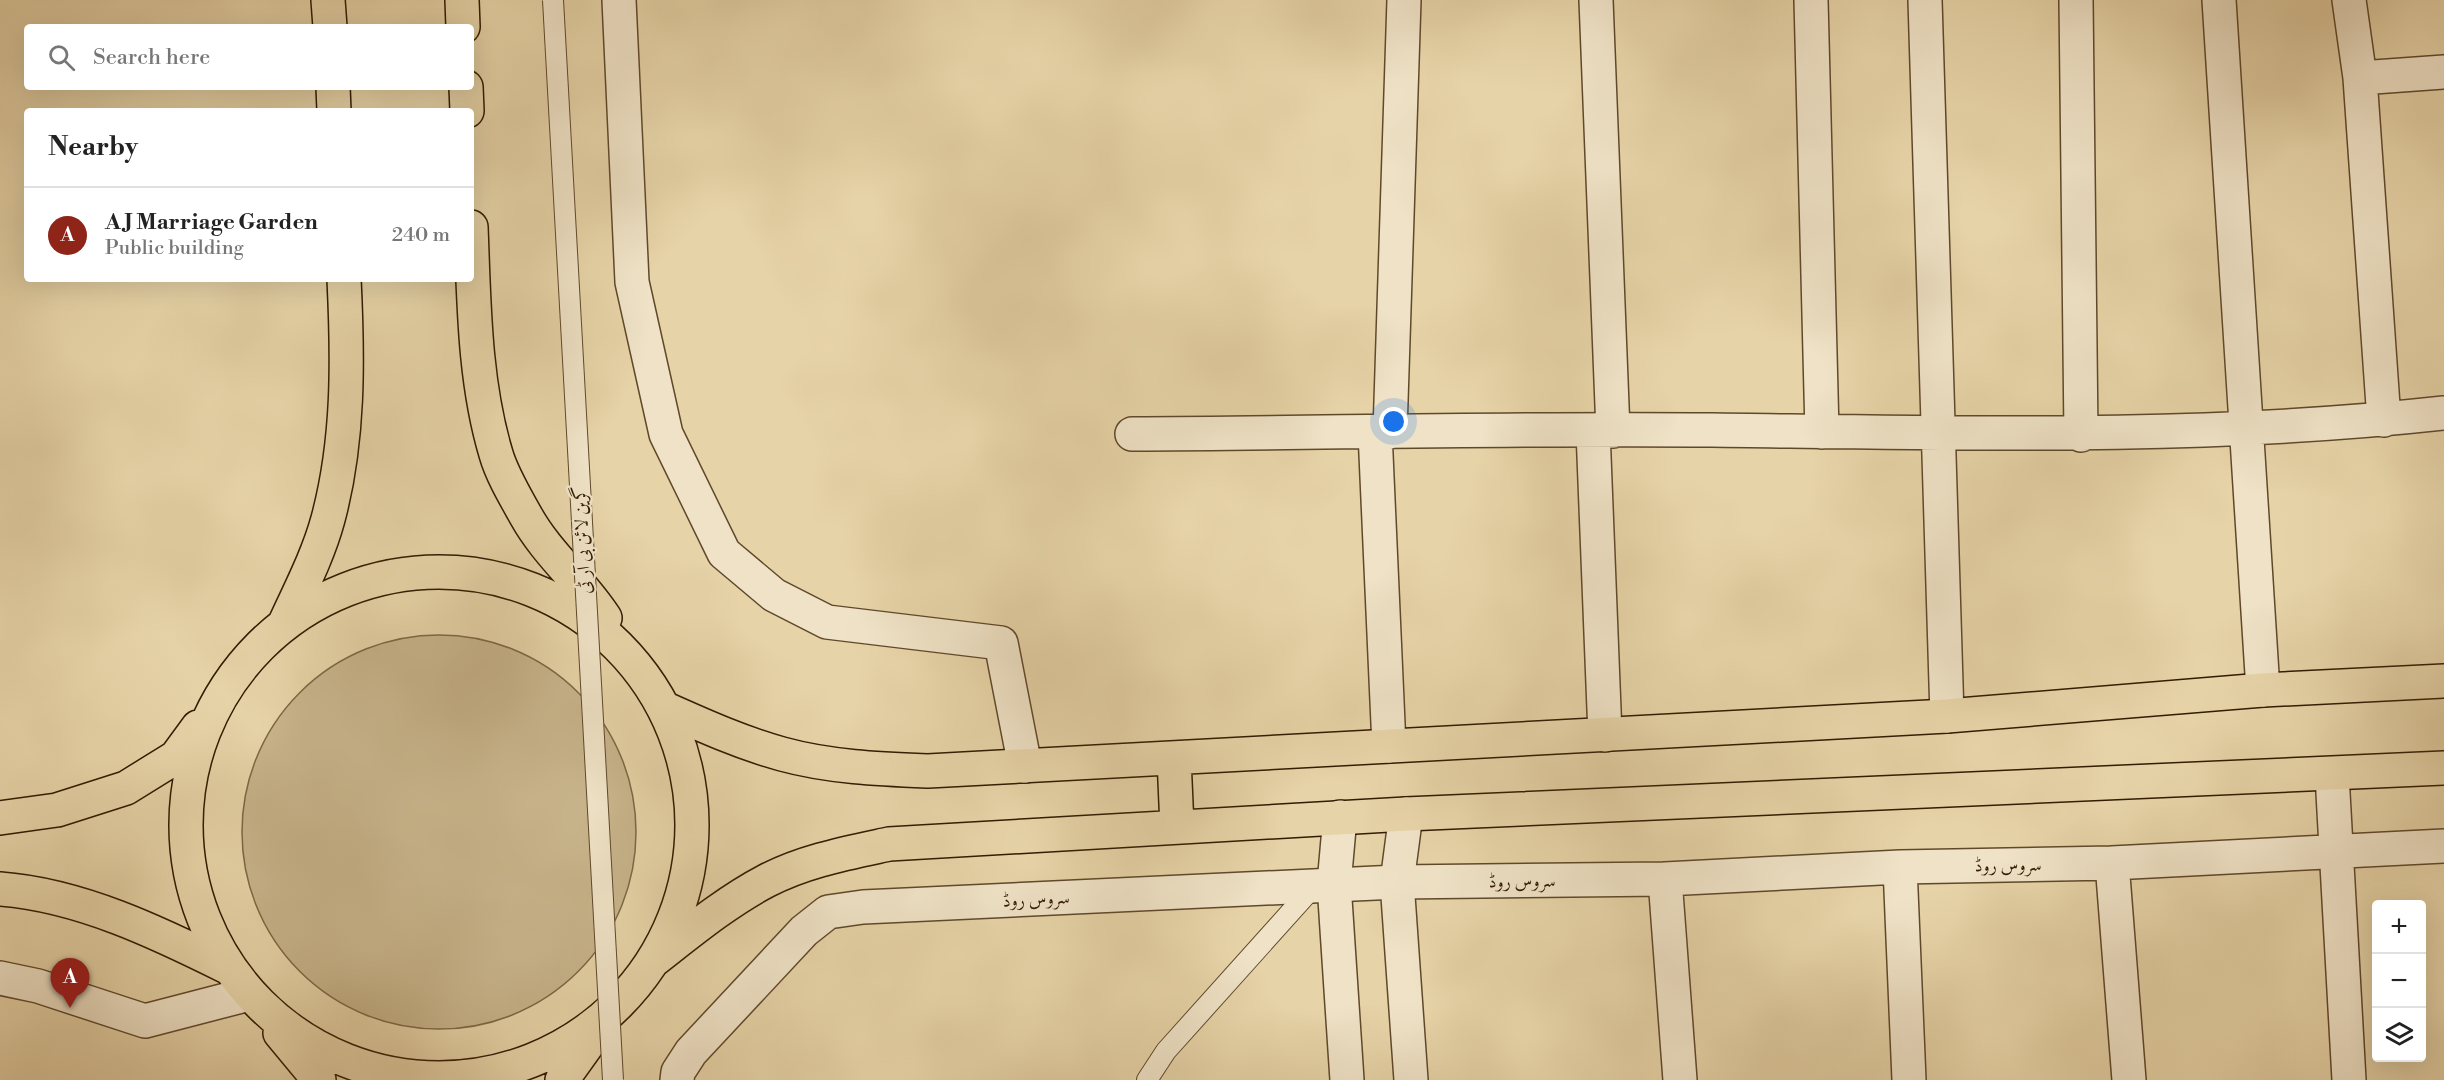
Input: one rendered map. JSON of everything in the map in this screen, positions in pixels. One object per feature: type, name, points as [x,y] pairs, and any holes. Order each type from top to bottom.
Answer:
[{"type":"main road","points":[[328,0],[330,24]]},
{"type":"main road","points":[[462,0],[464,24]]},
{"type":"main road","points":[[333,90],[334,108]]},
{"type":"main road","points":[[466,90],[467,108]]},
{"type":"main road","points":[[284,625],[308,572],[327,520],[342,455],[347,397],[344,282]]},
{"type":"main road","points":[[473,282],[482,391],[496,456],[527,518],[562,568],[602,613],[666,709],[688,771],[693,836],[682,901],[654,960]]},
{"type":"main road","points":[[0,818],[57,810],[126,788],[176,757],[249,656],[284,625],[339,592],[400,574],[464,573],[527,587],[584,616],[632,659]]},
{"type":"main road","points":[[666,709],[724,734],[783,754],[854,767],[928,771],[1947,716],[2263,690],[2444,681]]},
{"type":"main road","points":[[220,695],[192,761],[184,833],[197,903],[229,968],[319,1080]]},
{"type":"main road","points":[[1174,758],[1177,827]]},
{"type":"main road","points":[[562,1080],[654,960],[712,915],[767,880],[819,860],[889,844],[1406,814],[2332,775],[2444,768]]},
{"type":"main road","points":[[0,889],[18,891],[89,909],[165,936],[229,968]]},
{"type":"main road","points":[[249,994],[301,1038],[363,1067],[430,1078],[498,1071],[561,1048],[616,1007]]},
{"type":"street","points":[[619,0],[632,282],[666,434],[724,554],[774,595],[827,622],[1001,644],[1025,766]]},
{"type":"street","points":[[1389,746],[1383,432],[1404,0]]},
{"type":"street","points":[[1596,0],[1605,735]]},
{"type":"street","points":[[1812,0],[1822,432]]},
{"type":"street","points":[[1925,0],[1947,716]]},
{"type":"street","points":[[2076,0],[2081,435]]},
{"type":"street","points":[[2219,0],[2263,690]]},
{"type":"street","points":[[2349,0],[2360,78],[2384,420]]},
{"type":"street","points":[[2360,78],[2444,72]]},
{"type":"street","points":[[1132,434],[1603,431],[2081,435],[2384,420],[2444,413]]},
{"type":"street","points":[[2332,775],[2349,1080]]},
{"type":"street","points":[[1406,814],[1397,882],[1411,1080]]},
{"type":"street","points":[[1340,818],[1324,885],[1347,1080]]},
{"type":"street","name":"سروس روڈ","points":[[677,1080],[678,1072],[692,1052],[804,930],[828,912],[863,907],[1397,882],[1665,879],[1900,867],[2112,863],[2444,846]]},
{"type":"street","points":[[2112,863],[2129,1080]]},
{"type":"street","points":[[1900,867],[1909,1080]]},
{"type":"street","points":[[1665,879],[1680,1080]]},
{"type":"street","points":[[0,978],[38,986],[146,1021],[249,994]]},
{"type":"lane","name":"گرین لائن بی آر ٹی","points":[[553,0],[613,1080]]},
{"type":"lane","points":[[1148,1080],[1167,1051],[1324,885]]},
{"type":"shaded area","points":[[439,635],[477,639],[514,650],[548,668],[578,693],[603,723],[621,757],[632,794],[636,832],[632,870],[621,907],[603,941],[578,971],[548,996],[514,1014],[477,1025],[439,1029],[401,1025],[364,1014],[330,996],[300,971],[275,941],[257,907],[246,870],[242,832],[246,794],[257,757],[275,723],[300,693],[330,668],[364,650],[401,639]]},
{"type":"place","name":"A J Marriage Garden","points":[[70,1008]]}]
